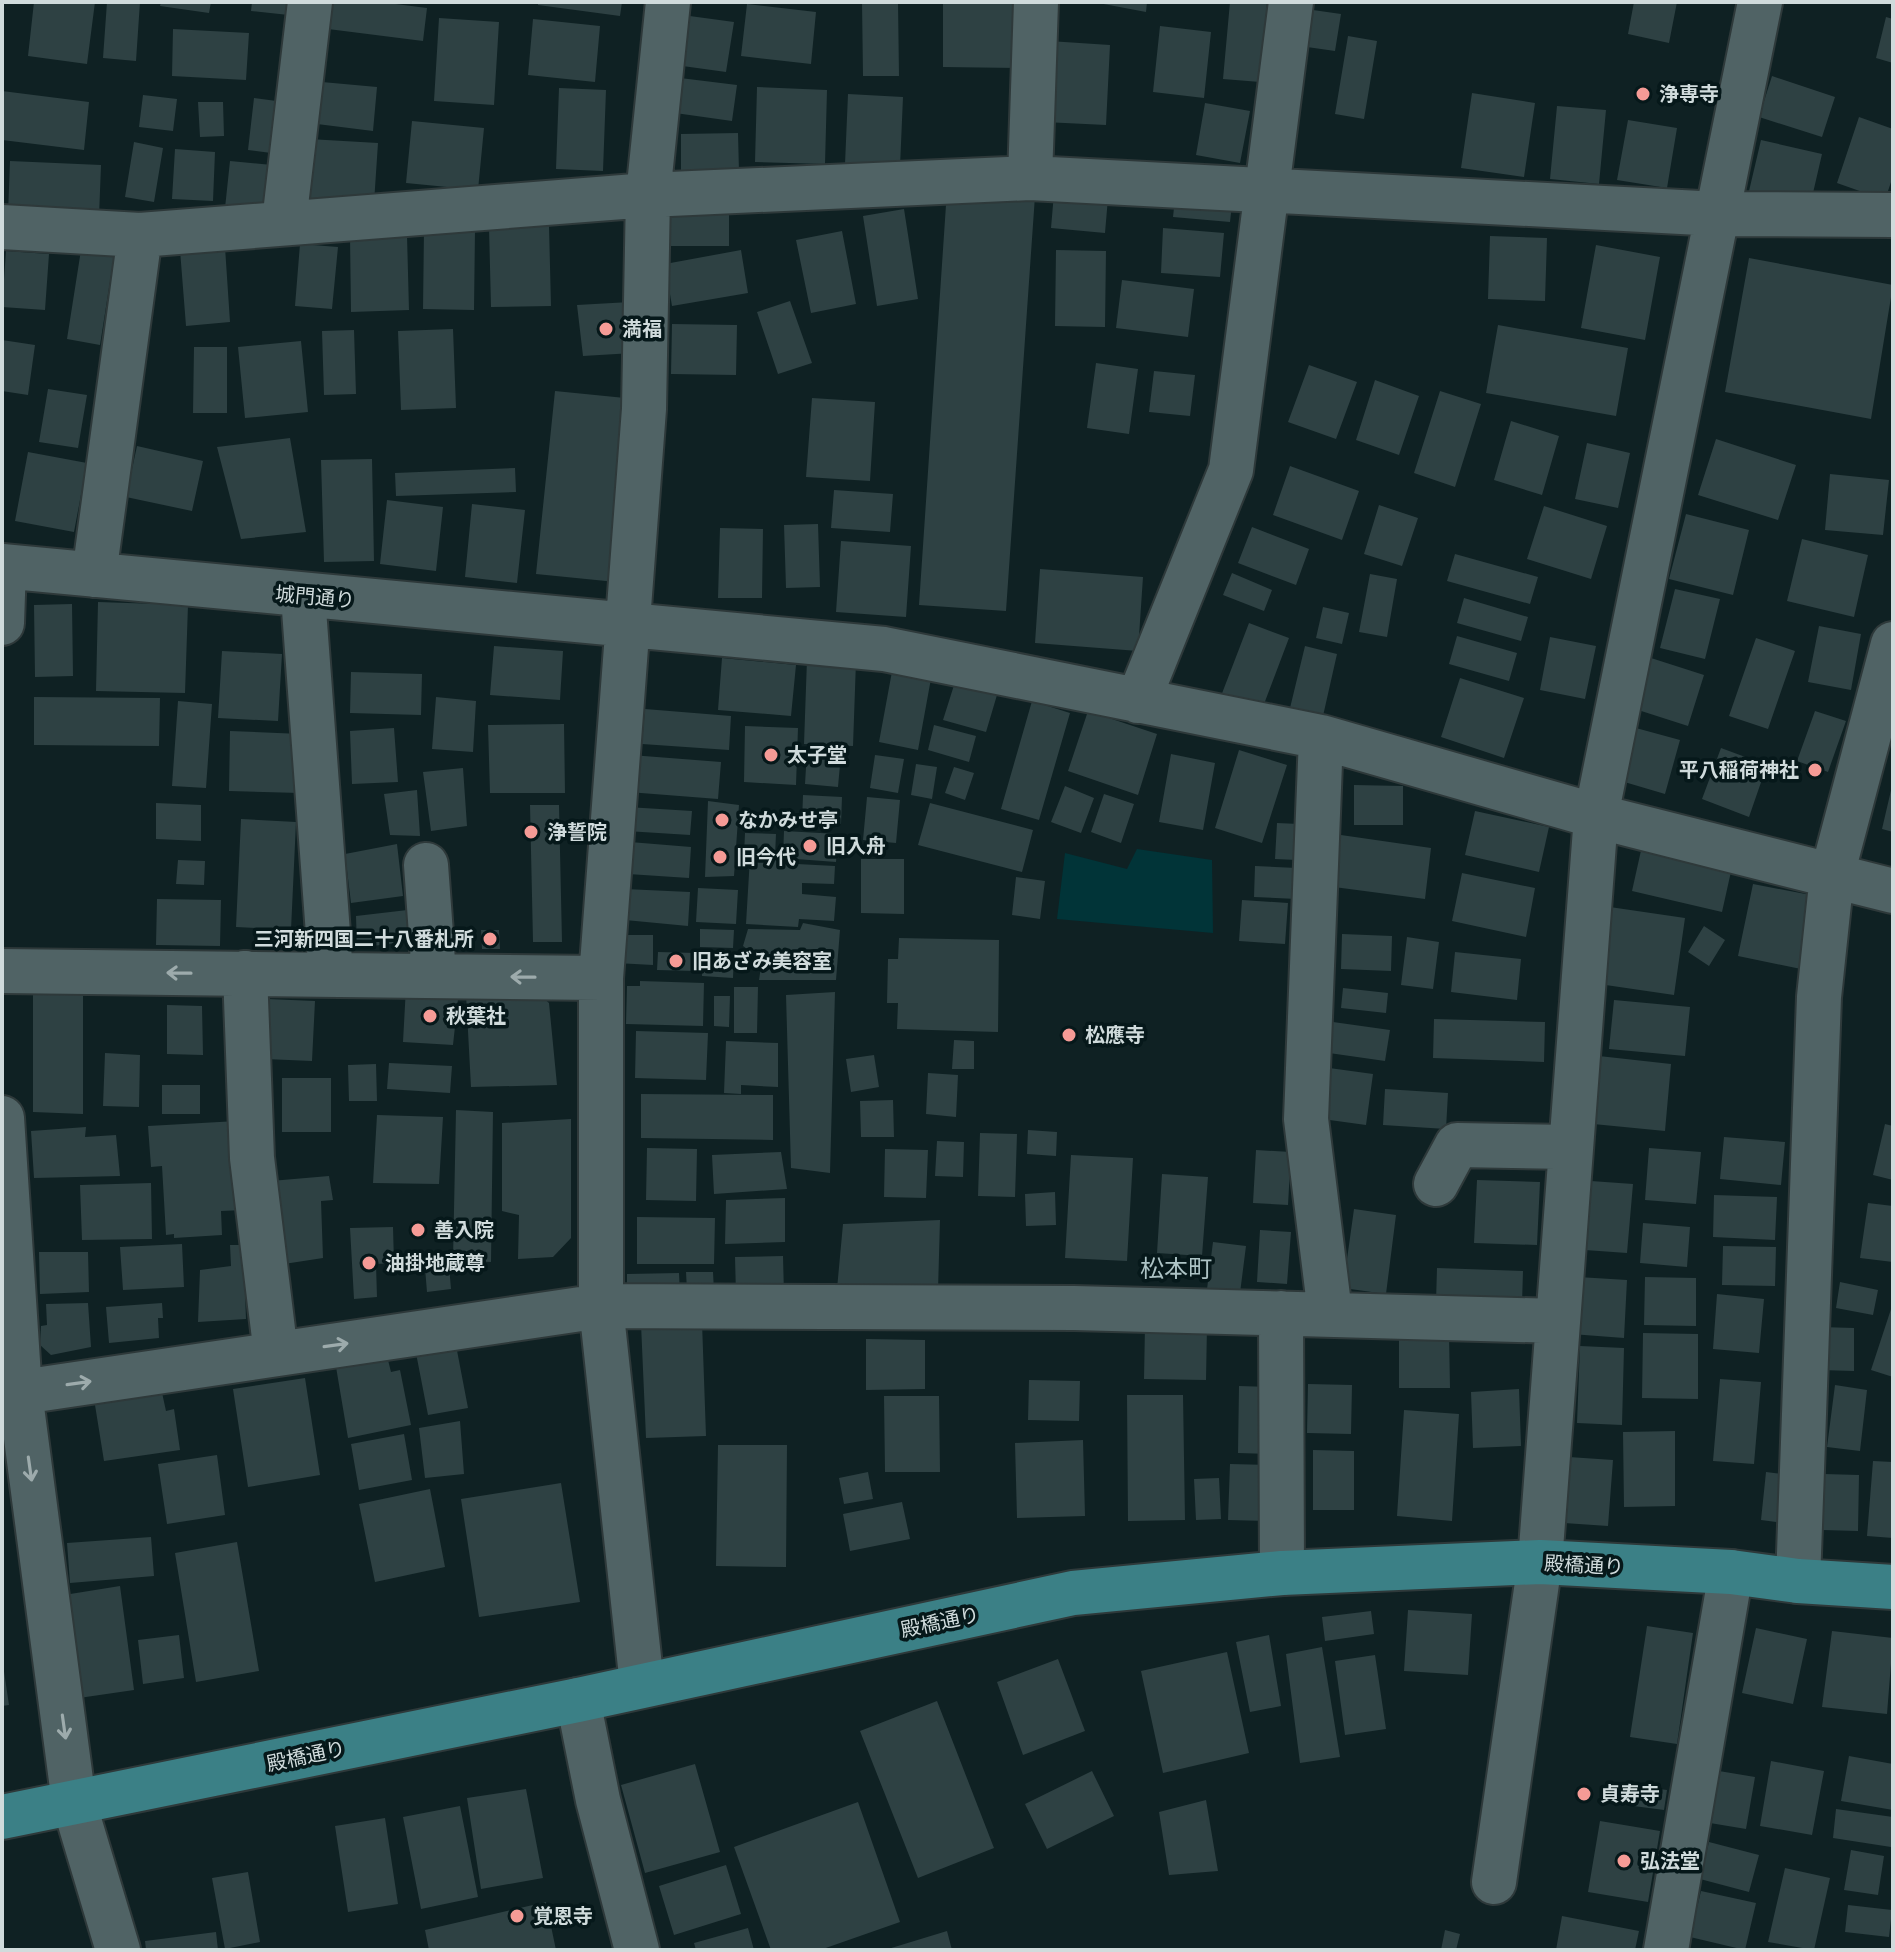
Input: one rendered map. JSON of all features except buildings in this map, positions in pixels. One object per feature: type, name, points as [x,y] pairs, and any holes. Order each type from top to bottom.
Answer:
[{"type":"main road","name":"殿橋通り","points":[[2,1817],[578,1700],[1073,1593],[1282,1573],[1540,1562],[1731,1572],[1798,1581],[1893,1587]]},
{"type":"street","points":[[284,222],[310,2]]},
{"type":"street","points":[[642,1685],[601,1306],[601,978],[644,409],[648,195],[668,2]]},
{"type":"street","points":[[1030,178],[1036,2]]},
{"type":"street","points":[[1138,701],[1231,470],[1291,2]]},
{"type":"street","points":[[1494,1882],[1540,1562],[1596,816],[1760,2]]},
{"type":"street","points":[[2,227],[140,235],[648,195],[1030,178],[1719,214],[1893,215]]},
{"type":"street","points":[[94,575],[140,235]]},
{"type":"street","points":[[2,623],[3,566]]},
{"type":"street","name":"城門通り","points":[[3,566],[884,649],[1321,737],[1596,816],[1893,891]]},
{"type":"street","points":[[303,596],[331,974]]},
{"type":"street","points":[[1798,1581],[1819,997],[1832,875],[1893,644]]},
{"type":"street","points":[[1321,737],[1306,1119],[1330,1313]]},
{"type":"street","points":[[426,865],[434,975]]},
{"type":"street","points":[[2,971],[601,978]]},
{"type":"street","points":[[245,973],[252,1158],[276,1354]]},
{"type":"street","points":[[2,1118],[11,1393],[74,1803],[118,1950]]},
{"type":"street","points":[[1436,1184],[1457,1145],[1571,1147]]},
{"type":"street","points":[[11,1393],[601,1306],[1330,1313],[1558,1321]]},
{"type":"street","points":[[1281,1313],[1282,1573]]},
{"type":"street","points":[[1666,1950],[1731,1572]]},
{"type":"street","points":[[578,1700],[598,1800],[637,1950]]},
{"type":"shaded area","points":[[1137,849],[1212,860],[1213,933],[1057,919],[1065,853],[1127,869]]},
{"type":"place","name":"浄専寺","points":[[1643,94]]},
{"type":"place","name":"満福","points":[[606,329]]},
{"type":"place","name":"太子堂","points":[[771,755]]},
{"type":"place","name":"平八稲荷神社","points":[[1815,770]]},
{"type":"place","name":"なかみせ亭","points":[[722,820]]},
{"type":"place","name":"浄誓院","points":[[531,832]]},
{"type":"place","name":"旧入舟","points":[[810,846]]},
{"type":"place","name":"旧今代","points":[[720,857]]},
{"type":"place","name":"三河新四国二十八番札所","points":[[490,939]]},
{"type":"place","name":"旧あざみ美容室","points":[[676,961]]},
{"type":"place","name":"秋葉社","points":[[430,1016]]},
{"type":"place","name":"松應寺","points":[[1069,1035]]},
{"type":"place","name":"善入院","points":[[418,1230]]},
{"type":"place","name":"油掛地蔵尊","points":[[369,1263]]},
{"type":"place","name":"貞寿寺","points":[[1584,1794]]},
{"type":"place","name":"弘法堂","points":[[1624,1861]]},
{"type":"place","name":"覚恩寺","points":[[517,1916]]},
{"type":"district","name":"松本町","points":[[1176,1269]]}]
